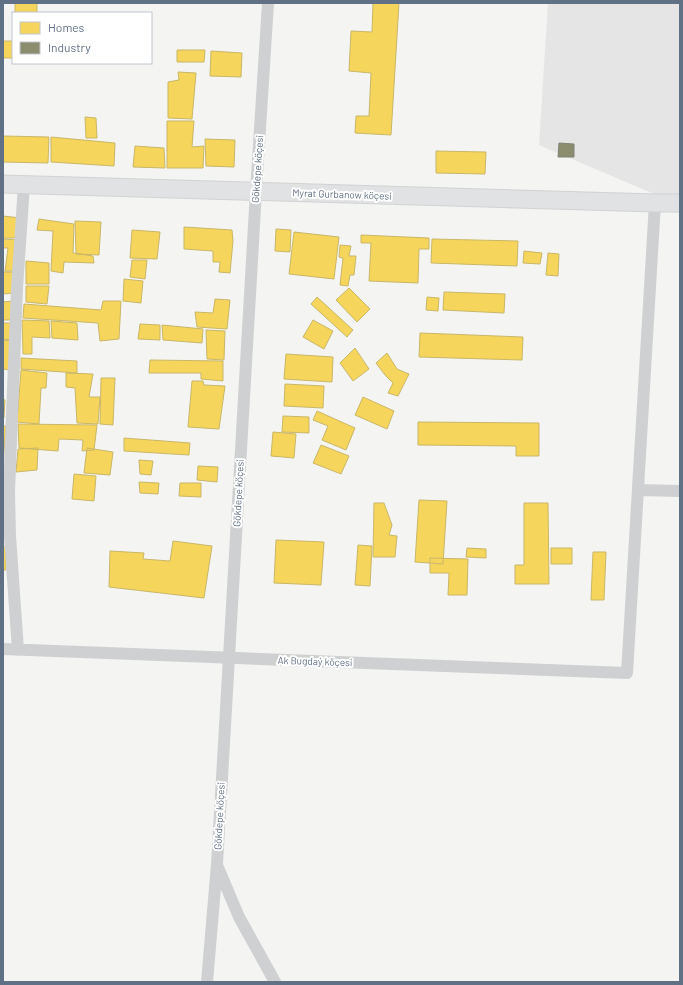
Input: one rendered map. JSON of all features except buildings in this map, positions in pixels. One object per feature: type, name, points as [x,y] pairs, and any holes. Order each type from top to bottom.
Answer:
[{"type":"street","name":"Gökdepe köçesi","points":[[207,982],[217,864],[268,3]]},
{"type":"street","name":"Myrat Gurbanow köçesi","points":[[3,184],[680,203]]},
{"type":"street","points":[[18,650],[10,536],[9,492],[17,296],[24,185]]},
{"type":"street","points":[[655,203],[638,490],[680,492]]},
{"type":"street","name":"Ak Bugdaý köçesi","points":[[3,649],[627,673],[638,490]]},
{"type":"street","points":[[217,864],[240,917],[275,982]]},
{"type":"shaded area","points":[[548,3],[680,3],[680,205],[539,145]]}]
